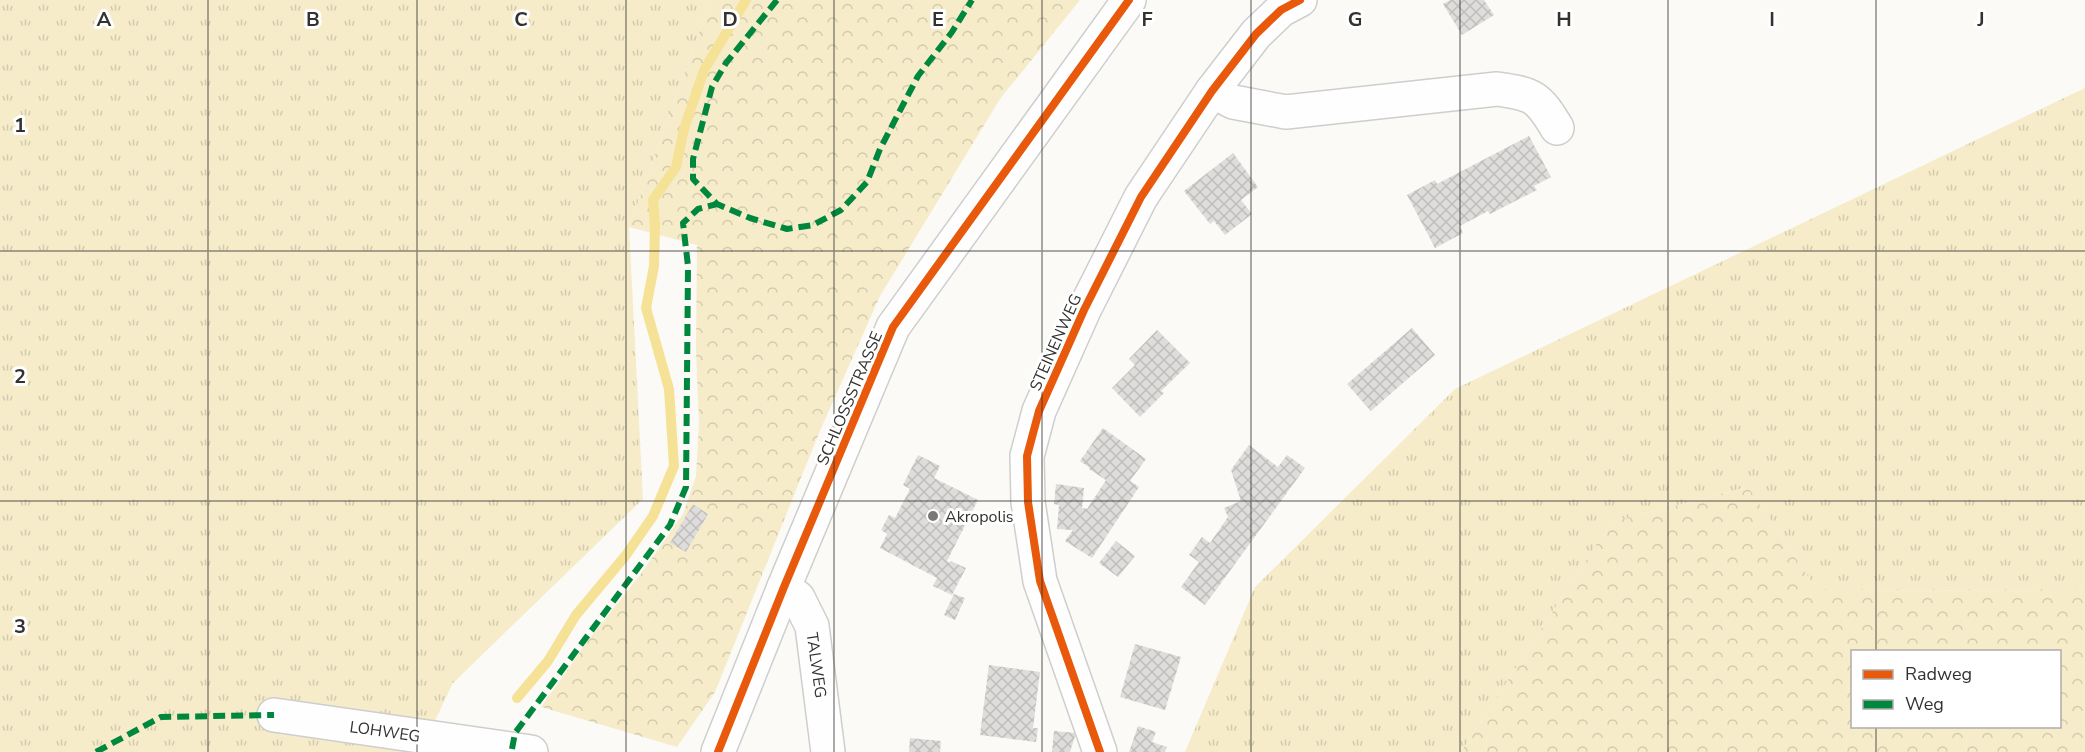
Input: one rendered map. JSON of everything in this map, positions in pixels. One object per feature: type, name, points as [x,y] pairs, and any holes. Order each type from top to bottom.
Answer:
[{"type":"street","name":"SCHLOSSSTRASSE","points":[[718,752],[893,327],[1129,0]]},
{"type":"street","name":"STEINENWEG","points":[[1100,752],[1040,581],[1028,502],[1027,456],[1039,411],[1084,310],[1136,207],[1212,91],[1257,34],[1281,10],[1300,0]]},
{"type":"street","points":[[1212,91],[1233,102],[1286,112],[1497,89],[1523,92],[1543,104],[1557,128]]},
{"type":"street","name":"TALWEG","points":[[784,587],[798,598],[812,626],[828,752]]},
{"type":"street","name":"LOHWEG","points":[[274,715],[531,752]]},
{"type":"green space","points":[[0,0],[711,0],[629,227],[643,499],[453,683],[420,752],[0,752]]},
{"type":"green space","points":[[711,0],[1080,0],[1000,99],[880,296],[819,433],[715,692],[677,747],[541,707],[683,514],[696,476],[699,424],[696,350],[697,245],[629,227]]},
{"type":"green space","points":[[2085,88],[2085,589],[2068,591],[1817,590],[1748,487],[1611,522],[1461,752],[1185,752],[1255,587],[1455,389]]},
{"type":"green space","points":[[1748,487],[1817,590],[2068,591],[2085,589],[2085,752],[1461,752],[1611,522]]},
{"type":"building","points":[[1450,0],[1484,0],[1494,15],[1462,35],[1443,4]]},
{"type":"building","points":[[1529,136],[1551,177],[1534,186],[1537,190],[1490,214],[1488,211],[1460,226],[1463,233],[1435,248],[1407,195],[1435,180],[1437,184]]},
{"type":"building","points":[[1233,153],[1258,187],[1241,200],[1252,214],[1225,235],[1214,221],[1210,224],[1184,191]]},
{"type":"building","points":[[1412,328],[1435,355],[1371,411],[1347,384]]},
{"type":"building","points":[[1157,330],[1190,363],[1161,391],[1164,393],[1140,417],[1112,388],[1135,365],[1129,359]]},
{"type":"building","points":[[1103,428],[1146,459],[1130,481],[1139,487],[1092,558],[1065,541],[1073,530],[1057,529],[1059,505],[1054,504],[1056,484],[1084,488],[1082,508],[1087,509],[1106,480],[1080,461]]},
{"type":"building","points":[[1249,445],[1278,467],[1287,455],[1305,468],[1205,605],[1181,587],[1199,562],[1189,555],[1202,537],[1210,543],[1228,517],[1224,508],[1241,501],[1231,470]]},
{"type":"building","name":"Akropolis","points":[[918,455],[940,466],[934,478],[978,500],[947,561],[966,568],[952,595],[933,586],[937,578],[880,548],[887,534],[881,530],[889,515],[895,518],[910,489],[903,485]]},
{"type":"building","points":[[693,504],[708,514],[686,552],[670,543]]},
{"type":"building","points":[[1116,541],[1135,556],[1118,577],[1099,563]]},
{"type":"building","points":[[954,594],[965,598],[955,620],[944,615]]},
{"type":"building","points":[[1135,644],[1181,657],[1165,710],[1120,697]]},
{"type":"building","points":[[989,665],[1040,672],[1033,728],[1038,728],[1036,742],[980,735]]},
{"type":"building","points":[[1138,726],[1156,732],[1152,742],[1167,747],[1165,752],[1129,752]]},
{"type":"building","points":[[1054,731],[1076,733],[1070,752],[1052,752]]},
{"type":"building","points":[[910,738],[941,741],[940,752],[909,752]]},
{"type":"waterway","points":[[517,698],[548,661],[576,615],[626,555],[653,516],[674,466],[669,389],[646,308],[654,266],[653,200],[676,167],[684,129],[704,70],[746,0]]},
{"type":"marked path","points":[[777,0],[726,63],[712,87],[693,159],[693,179],[717,204],[750,218],[787,229],[813,225],[841,210],[867,182],[880,149],[918,76],[952,32],[972,0]]},
{"type":"marked path","points":[[512,749],[515,733],[670,525],[686,487],[688,266],[683,223],[698,209],[717,204]]},
{"type":"marked path","points":[[96,752],[161,717],[274,715]]},
{"type":"cycle path","points":[[718,752],[893,327],[1129,0]]},
{"type":"cycle path","points":[[1100,752],[1040,581],[1028,502],[1027,456],[1039,411],[1084,310],[1141,197],[1212,91],[1256,34],[1281,10],[1300,0]]},
{"type":"place","name":"Akropolis","points":[[933,516]]}]
